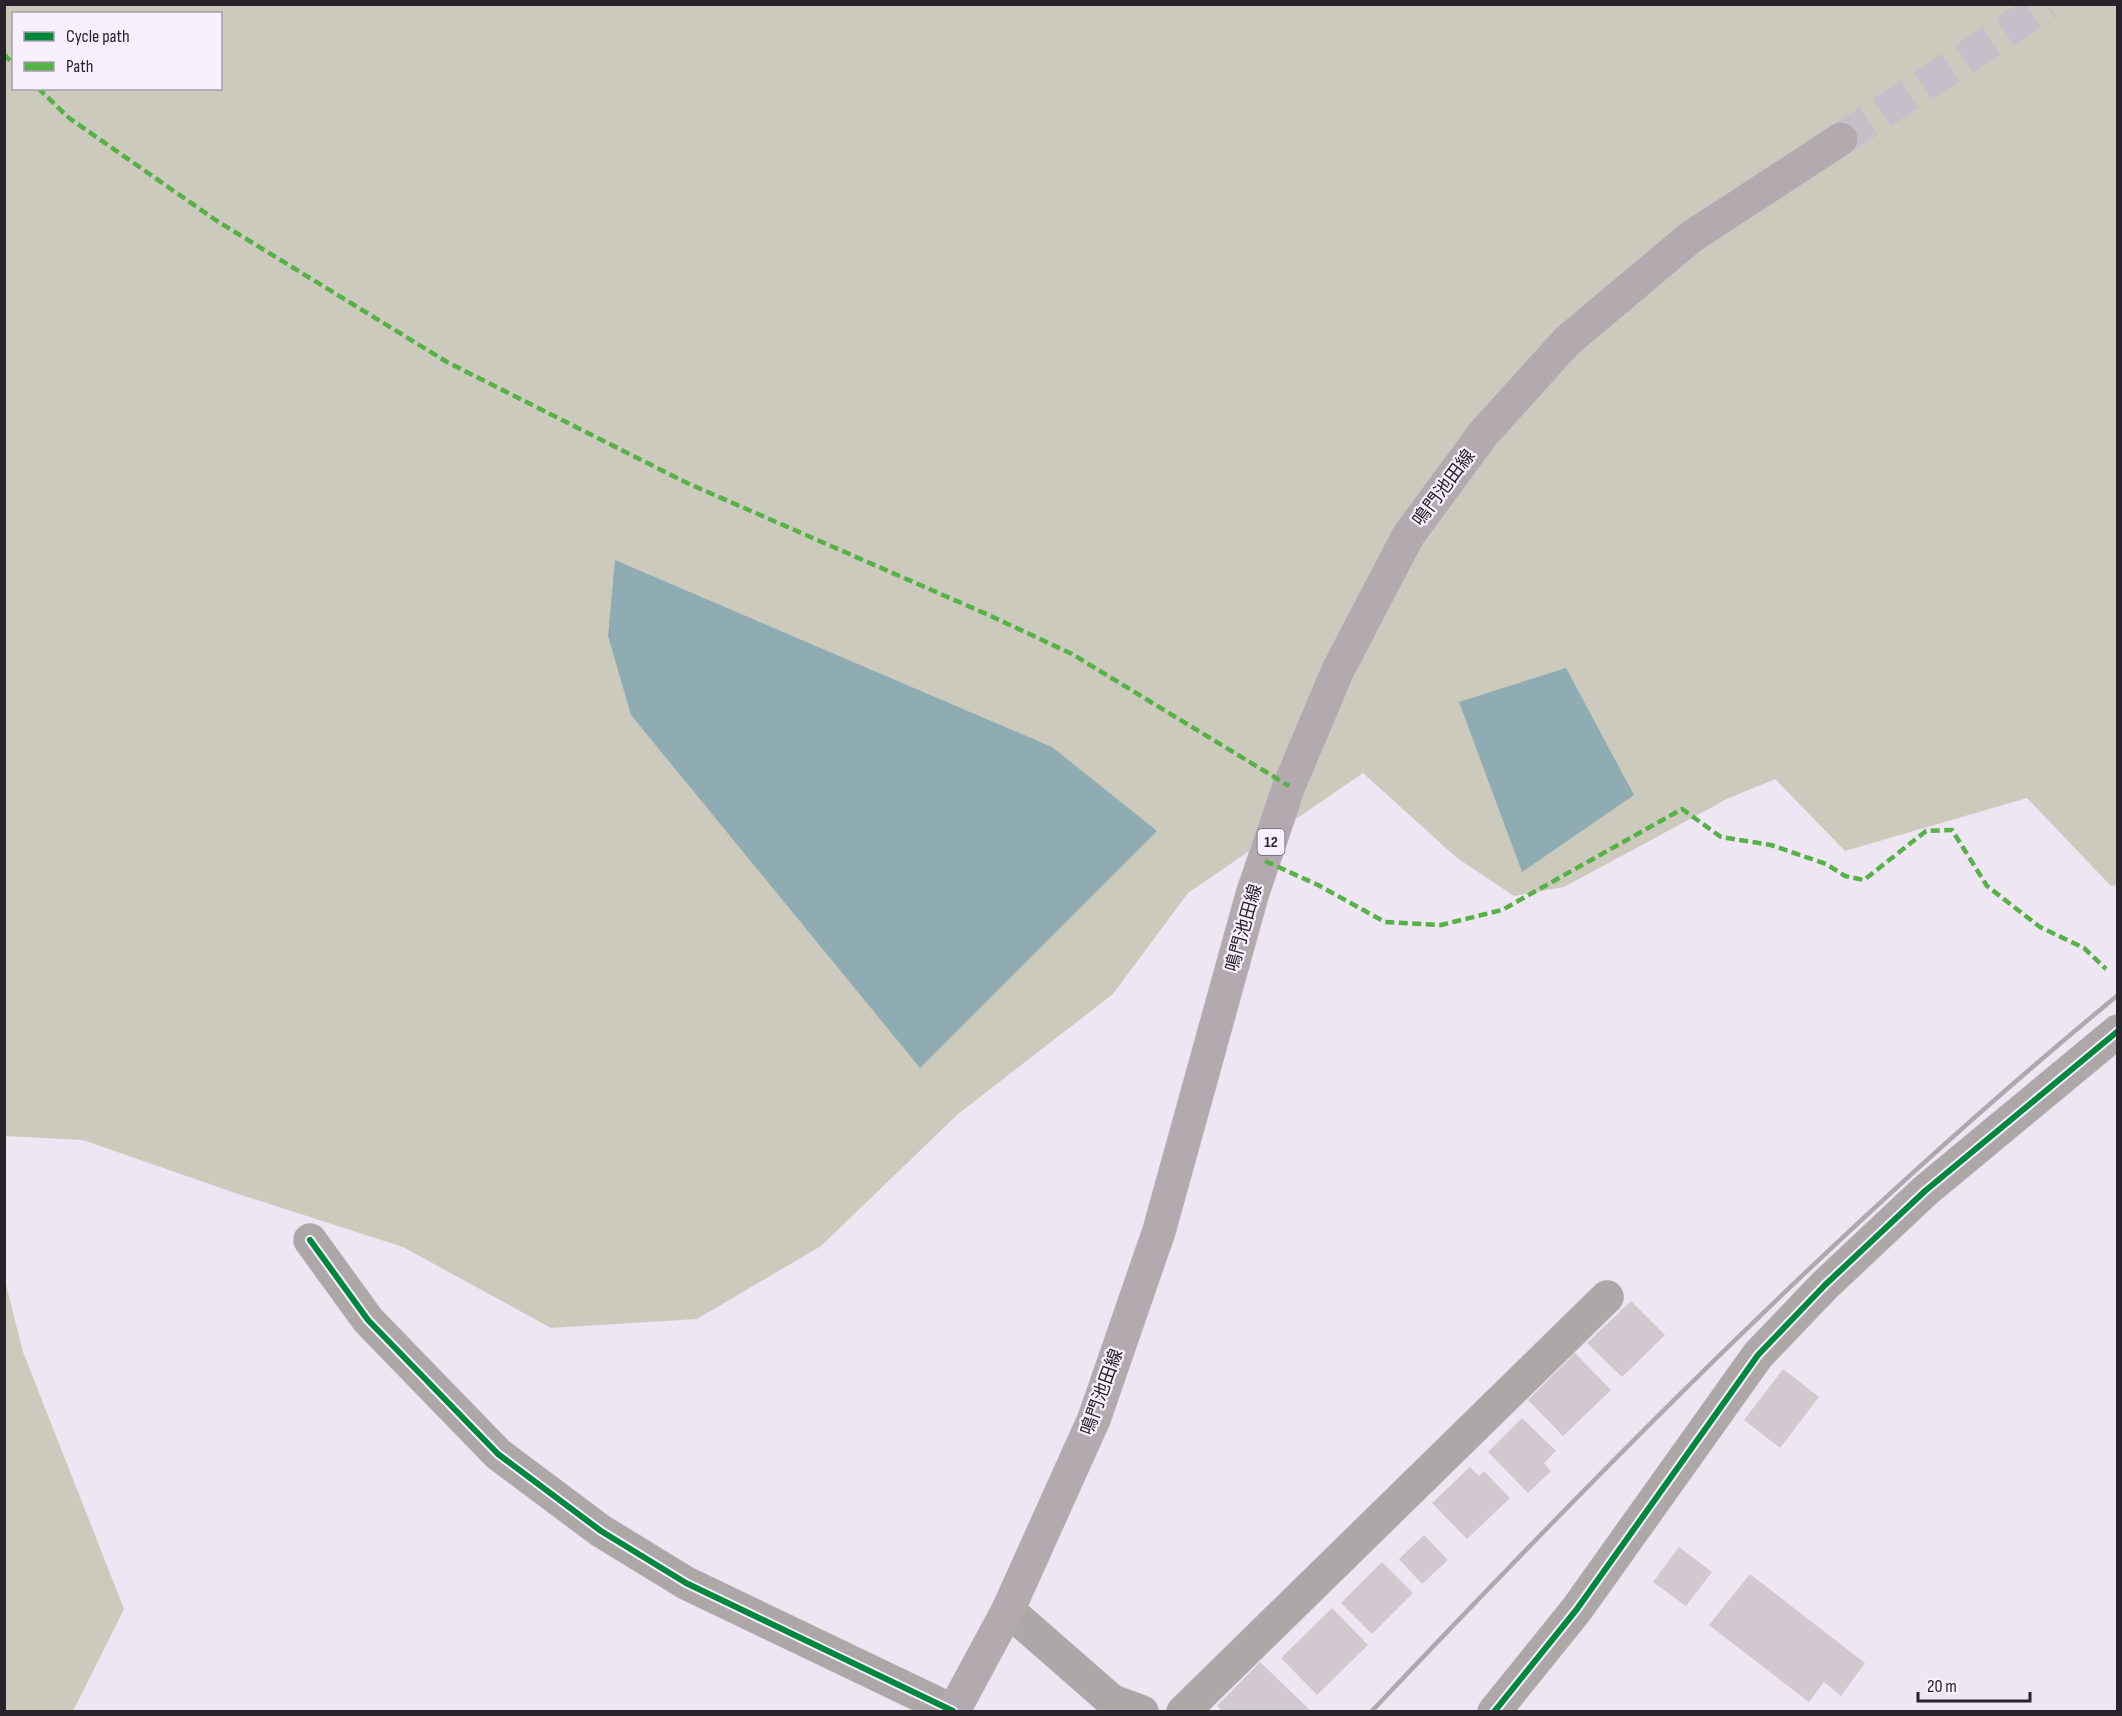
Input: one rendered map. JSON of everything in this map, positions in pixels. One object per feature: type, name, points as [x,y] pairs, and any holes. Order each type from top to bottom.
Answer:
[{"type":"main road","name":"鳴門池田線","points":[[953,1711],[1008,1610],[1094,1419],[1159,1231],[1252,895],[1289,786],[1338,670],[1408,536],[1483,434],[1567,341],[1691,237],[1841,139]]},
{"type":"street","points":[[1494,1712],[1577,1609],[1758,1355],[1825,1285],[1925,1191],[2118,1031]]},
{"type":"street","points":[[310,1239],[368,1320],[498,1455],[601,1531],[686,1583],[953,1711]]},
{"type":"street","points":[[1183,1712],[1607,1297]]},
{"type":"street","points":[[1008,1610],[1112,1701],[1142,1712]]},
{"type":"shaded area","points":[[4,5],[2117,5],[2117,885],[2111,886],[2027,798],[1845,851],[1775,779],[1727,799],[1564,887],[1514,896],[1457,858],[1363,773],[1188,893],[1113,994],[958,1114],[821,1246],[697,1319],[551,1328],[403,1247],[235,1193],[83,1140],[5,1136]]},
{"type":"shaded area","points":[[4,1277],[23,1352],[124,1609],[73,1711],[5,1711]]},
{"type":"water","points":[[615,560],[1052,747],[1157,831],[920,1068],[631,715],[608,636]]},
{"type":"water","points":[[1566,668],[1634,795],[1522,872],[1459,702]]},
{"type":"building","points":[[1631,1301],[1665,1335],[1622,1377],[1587,1343]]},
{"type":"building","points":[[1575,1353],[1611,1390],[1563,1436],[1528,1400]]},
{"type":"building","points":[[1783,1369],[1819,1397],[1780,1448],[1744,1420]]},
{"type":"building","points":[[1522,1418],[1556,1451],[1544,1463],[1551,1471],[1528,1493],[1488,1452]]},
{"type":"building","points":[[1470,1467],[1479,1476],[1484,1471],[1510,1498],[1467,1539],[1432,1503]]},
{"type":"building","points":[[1424,1535],[1448,1560],[1422,1584],[1399,1559]]},
{"type":"building","points":[[1679,1547],[1712,1572],[1686,1606],[1653,1582]]},
{"type":"building","points":[[1382,1562],[1413,1593],[1372,1634],[1341,1603]]},
{"type":"building","points":[[1750,1574],[1865,1663],[1841,1696],[1824,1682],[1809,1702],[1709,1625]]},
{"type":"building","points":[[1332,1608],[1368,1645],[1317,1695],[1281,1658]]},
{"type":"building","points":[[1260,1662],[1312,1712],[1223,1712],[1217,1706]]},
{"type":"tunnel","points":[[1841,139],[2048,4]]},
{"type":"railway","points":[[1371,1712],[1550,1525],[1733,1342],[1922,1165],[2118,995]]},
{"type":"marked path","points":[[4,54],[12,63]]},
{"type":"marked path","points":[[40,90],[69,118],[217,221],[447,362],[687,483],[991,616],[1072,654],[1289,786]]},
{"type":"marked path","points":[[1265,861],[1318,885],[1385,922],[1441,925],[1502,910],[1682,809],[1721,837],[1771,845],[1826,864],[1845,876],[1864,880],[1926,831],[1952,830],[1987,886],[2040,927],[2084,948],[2106,969]]},
{"type":"cycle path","points":[[1494,1712],[1577,1609],[1758,1355],[1825,1285],[1925,1191],[2118,1031]]},
{"type":"cycle path","points":[[310,1240],[368,1320],[498,1454],[601,1531],[686,1583],[953,1711]]}]
